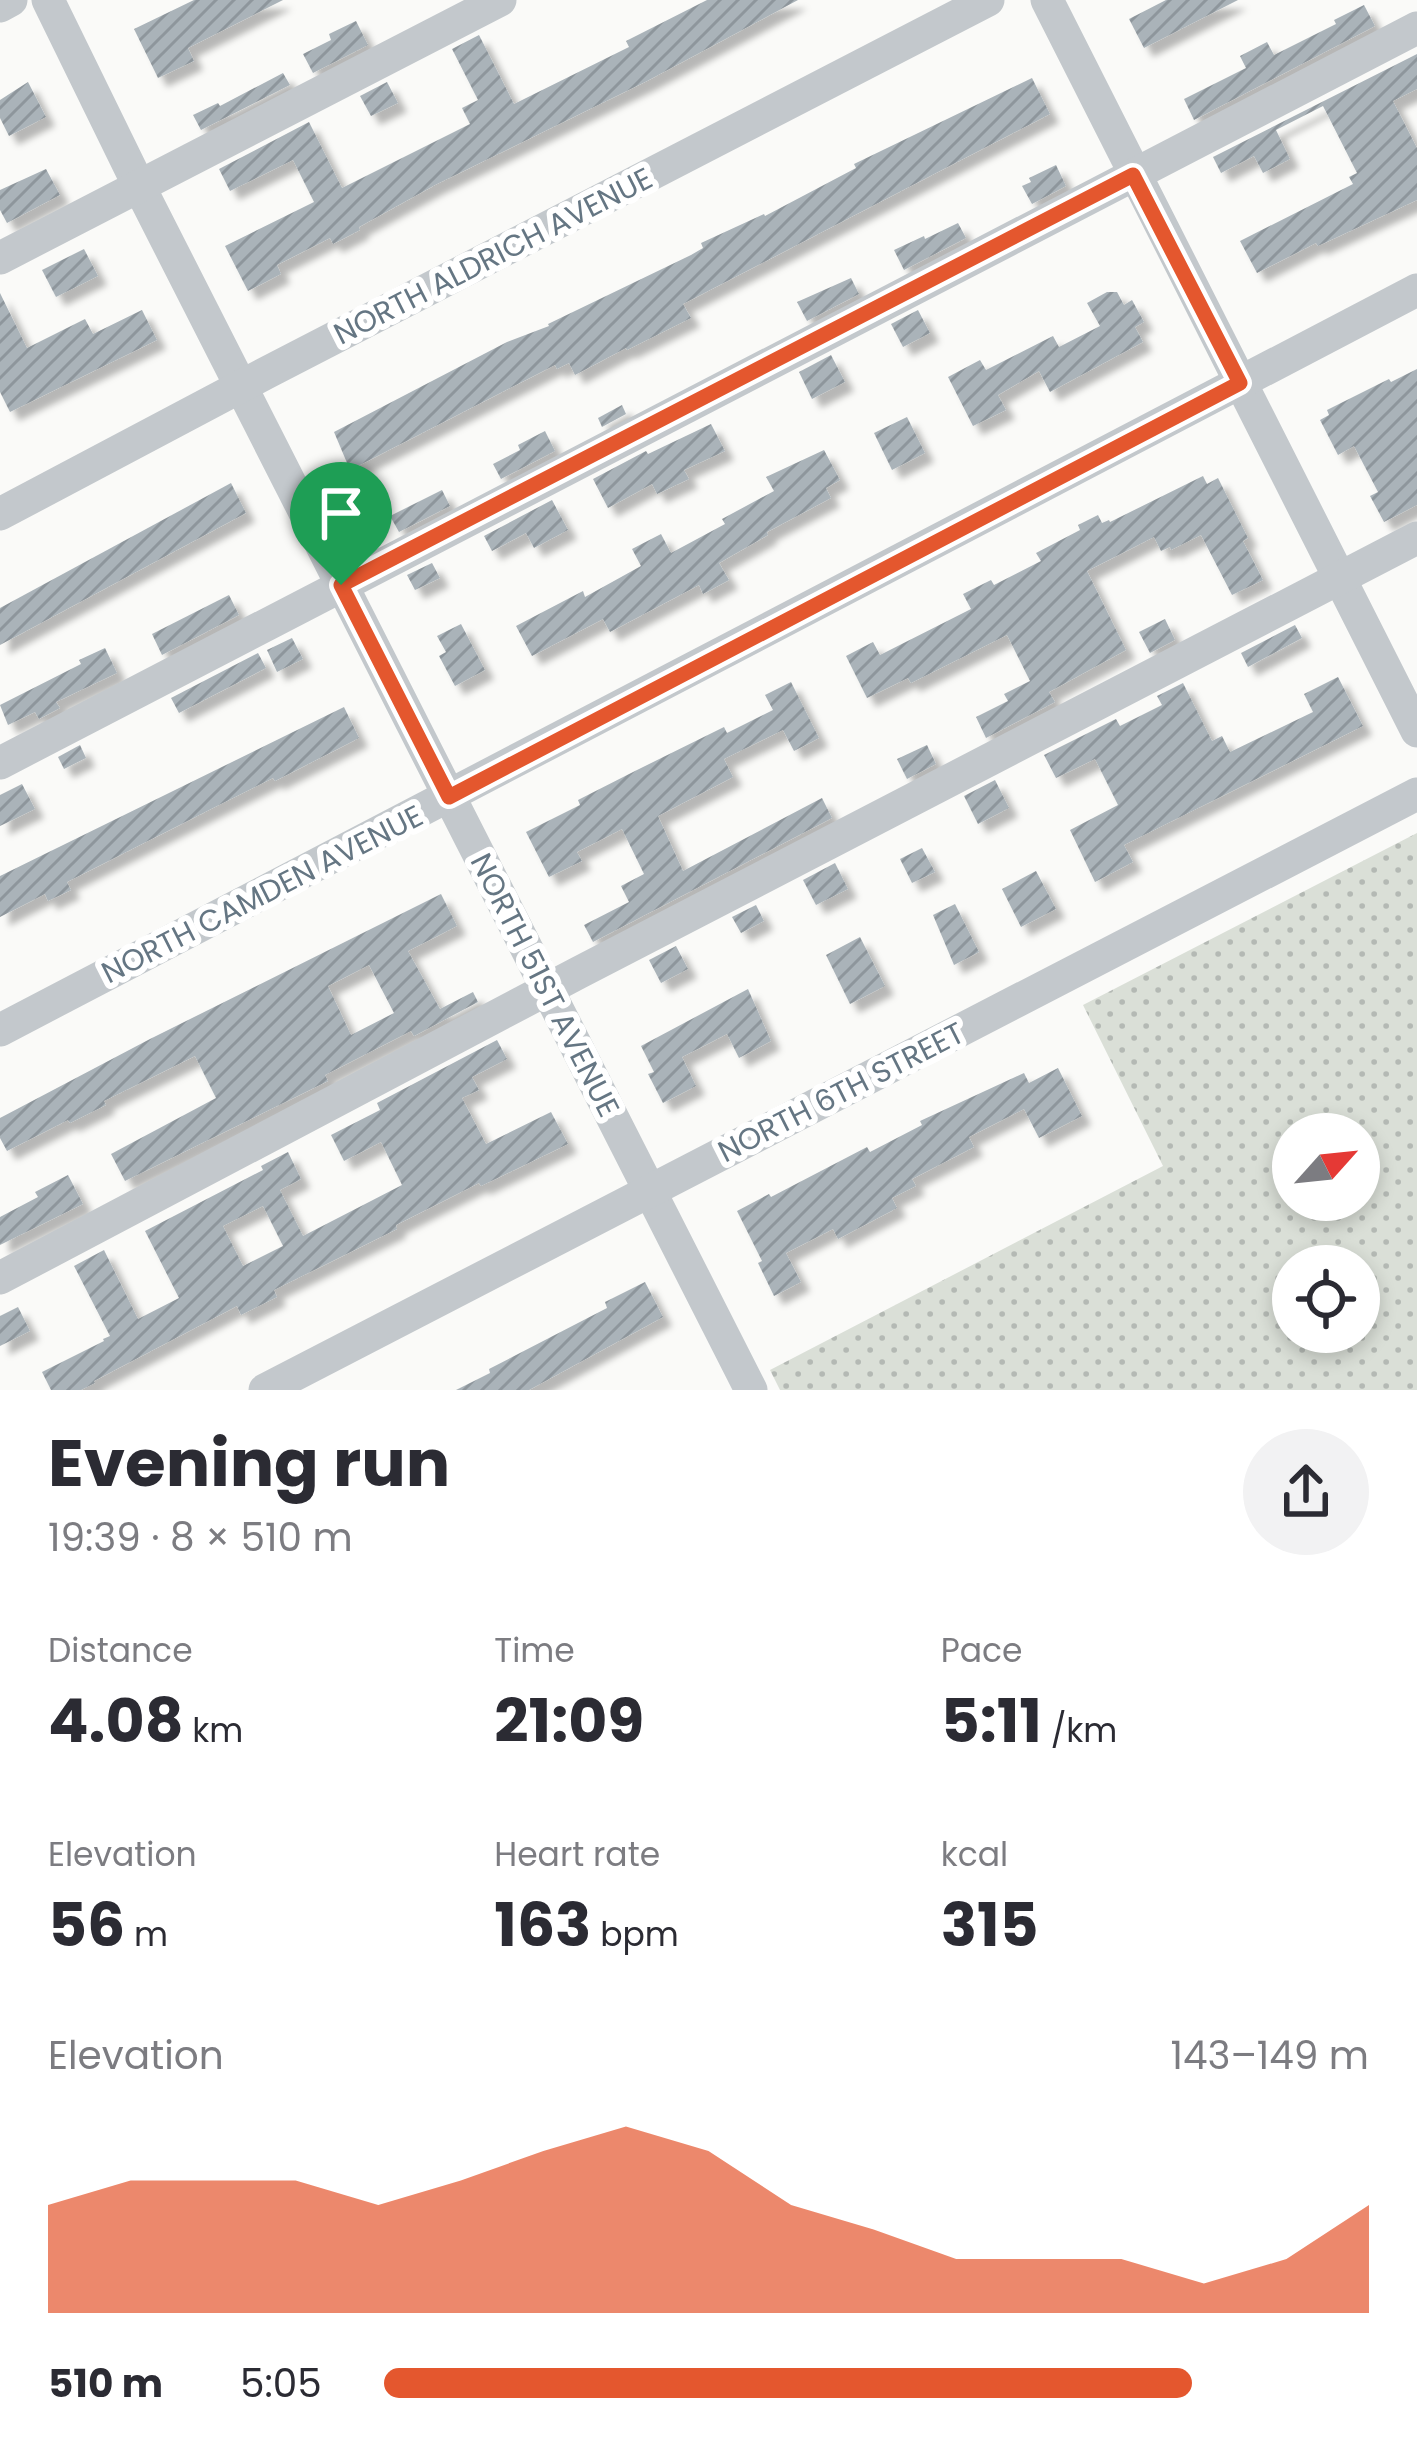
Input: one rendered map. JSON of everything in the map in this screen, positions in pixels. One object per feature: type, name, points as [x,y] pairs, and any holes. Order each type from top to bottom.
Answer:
[{"type":"street","points":[[0,6],[11,0]]},
{"type":"street","name":"NORTH 51ST AVENUE","points":[[48,0],[750,1390]]},
{"type":"street","points":[[0,258],[500,0]]},
{"type":"street","name":"NORTH ALDRICH AVENUE","points":[[0,514],[988,0]]},
{"type":"street","points":[[1047,0],[1417,731]]},
{"type":"street","points":[[0,763],[1417,28]]},
{"type":"street","name":"NORTH CAMDEN AVENUE","points":[[0,1030],[1417,290]]},
{"type":"street","points":[[0,1278],[1417,538]]},
{"type":"street","name":"NORTH 6TH STREET","points":[[265,1390],[1417,794]]},
{"type":"shaded area","points":[[1417,833],[1417,1390],[780,1390],[770,1370],[1163,1166],[1083,1005]]},
{"type":"building","points":[[194,0],[283,0],[188,48],[194,61],[158,78],[134,29]]},
{"type":"building","points":[[707,0],[798,0],[647,81],[435,185],[333,244],[330,238],[277,265],[281,274],[248,291],[225,246],[314,202],[293,160],[230,191],[219,169],[309,122],[342,188],[470,124],[462,108],[478,100],[452,49],[479,35],[514,104],[629,47],[626,41]]},
{"type":"building","points":[[1166,0],[1238,0],[1144,48],[1129,19]]},
{"type":"building","points":[[1364,5],[1375,26],[1194,120],[1184,99],[1246,68],[1240,56],[1267,42],[1274,55]]},
{"type":"building","points":[[356,21],[368,45],[313,73],[303,54]]},
{"type":"building","points":[[1417,54],[1417,89],[1393,101],[1417,148],[1417,200],[1257,273],[1240,241],[1353,184],[1349,177],[1357,173],[1323,106],[1276,130],[1290,159],[1263,173],[1254,156],[1221,173],[1213,157]]},
{"type":"building","points":[[283,73],[290,85],[201,130],[193,115]]},
{"type":"building","points":[[1032,78],[1050,114],[683,304],[691,318],[575,375],[569,363],[557,369],[555,365],[350,470],[334,432],[507,342],[691,255],[703,248],[701,243],[765,216],[856,168],[854,164]]},
{"type":"building","points":[[28,82],[46,117],[9,136],[0,118],[0,100]]},
{"type":"building","points":[[387,82],[398,103],[371,116],[360,96]]},
{"type":"building","points":[[1056,165],[1066,186],[1032,204],[1022,186]]},
{"type":"building","points":[[46,169],[60,195],[7,223],[0,210],[0,190]]},
{"type":"building","points":[[958,223],[966,238],[904,270],[894,250]]},
{"type":"building","points":[[84,249],[98,276],[56,297],[42,270]]},
{"type":"building","points":[[851,278],[859,294],[807,321],[797,302]]},
{"type":"building","points":[[1117,292],[1124,305],[1132,300],[1144,322],[1135,327],[1143,342],[1050,392],[1039,371],[998,395],[1006,410],[973,426],[948,377],[980,360],[986,370],[1053,336],[1059,347],[1100,326],[1087,303]]},
{"type":"building","points":[[0,293],[27,348],[85,319],[93,334],[142,310],[157,340],[10,412],[0,392]]},
{"type":"building","points":[[918,310],[930,333],[903,347],[891,324]]},
{"type":"building","points":[[831,355],[845,382],[812,399],[799,372]]},
{"type":"building","points":[[1417,369],[1417,505],[1384,522],[1370,496],[1378,492],[1354,446],[1338,455],[1320,420],[1329,415],[1327,410]]},
{"type":"building","points":[[622,405],[626,414],[602,427],[598,418]]},
{"type":"building","points":[[907,417],[925,453],[892,470],[874,433]]},
{"type":"building","points":[[711,424],[725,451],[684,470],[689,479],[657,494],[652,484],[608,508],[593,479]]},
{"type":"building","points":[[545,431],[555,451],[501,479],[493,464]]},
{"type":"building","points":[[824,450],[840,480],[826,488],[831,498],[719,563],[729,580],[703,594],[699,585],[610,632],[603,619],[532,656],[516,626],[583,591],[585,597],[641,566],[632,549],[661,534],[671,553],[725,524],[722,519],[774,491],[766,477]]},
{"type":"building","points":[[1203,476],[1207,484],[1218,478],[1263,580],[1232,595],[1201,535],[1161,551],[1154,537],[1087,571],[1126,650],[1049,692],[1055,702],[986,738],[976,717],[1008,701],[1004,694],[1030,681],[1007,635],[911,683],[908,678],[867,698],[846,656],[873,642],[880,655],[971,609],[963,594],[991,580],[994,585],[1041,561],[1036,553],[1080,530],[1078,525],[1098,515],[1102,523],[1110,522]]},
{"type":"building","points":[[231,483],[246,513],[0,645],[0,608]]},
{"type":"building","points":[[442,490],[450,506],[399,532],[390,516]]},
{"type":"building","points":[[552,500],[568,530],[534,548],[526,533],[492,551],[484,536]]},
{"type":"building","points":[[432,563],[440,578],[415,590],[407,575]]},
{"type":"building","points":[[229,595],[239,615],[162,655],[152,634]]},
{"type":"building","points":[[1165,619],[1175,640],[1150,653],[1139,632]]},
{"type":"building","points":[[461,624],[485,670],[455,686],[439,656],[446,652],[437,636]]},
{"type":"building","points":[[1295,625],[1302,638],[1248,667],[1241,653]]},
{"type":"building","points":[[292,638],[303,659],[277,672],[267,650]]},
{"type":"building","points":[[105,648],[117,673],[56,702],[60,708],[39,719],[35,712],[8,725],[0,705]]},
{"type":"building","points":[[258,653],[266,668],[179,713],[171,698]]},
{"type":"building","points":[[1338,677],[1363,726],[1124,845],[1133,862],[1095,882],[1070,830],[1118,805],[1095,759],[1056,778],[1044,755],[1116,719],[1120,726],[1162,705],[1157,696],[1183,683],[1212,741],[1222,736],[1230,752],[1313,712],[1304,694]]},
{"type":"building","points":[[791,682],[819,738],[794,751],[783,730],[724,759],[733,777],[658,816],[683,871],[822,798],[832,818],[593,942],[584,925],[629,902],[621,886],[644,874],[622,829],[577,852],[582,861],[549,877],[526,832],[580,805],[578,800],[724,727],[727,733],[773,710],[765,695]]},
{"type":"building","points":[[344,707],[359,738],[67,882],[71,890],[48,901],[45,894],[0,917],[0,876]]},
{"type":"building","points":[[80,745],[86,758],[64,769],[58,757]]},
{"type":"building","points":[[927,745],[936,764],[907,779],[897,759]]},
{"type":"building","points":[[995,780],[1009,808],[978,824],[964,796]]},
{"type":"building","points":[[22,784],[35,809],[0,826],[0,795]]},
{"type":"building","points":[[922,848],[935,872],[912,883],[900,859]]},
{"type":"building","points":[[835,863],[848,889],[816,905],[803,880]]},
{"type":"building","points":[[1036,871],[1056,909],[1021,927],[1002,889]]},
{"type":"building","points":[[441,894],[457,926],[408,951],[440,1009],[473,992],[478,1002],[414,1036],[411,1031],[325,1075],[328,1081],[125,1181],[111,1154],[216,1098],[195,1056],[7,1151],[0,1138],[0,1118]],"holes":[[[369,965],[394,1013],[351,1035],[328,986]]]},
{"type":"building","points":[[955,904],[979,952],[954,965],[933,915]]},
{"type":"building","points":[[756,905],[764,921],[741,933],[732,917]]},
{"type":"building","points":[[860,937],[885,986],[850,1004],[826,955]]},
{"type":"building","points":[[676,946],[688,969],[661,983],[649,960]]},
{"type":"building","points":[[748,989],[771,1041],[739,1058],[727,1034],[682,1057],[696,1086],[663,1103],[641,1046]]},
{"type":"building","points":[[497,1040],[507,1059],[472,1077],[479,1090],[462,1098],[486,1144],[551,1112],[568,1144],[396,1225],[397,1229],[274,1290],[277,1297],[241,1315],[237,1306],[81,1390],[51,1390],[42,1372],[110,1336],[74,1266],[104,1250],[138,1319],[179,1298],[145,1231],[263,1170],[261,1166],[288,1152],[301,1179],[280,1190],[303,1236],[402,1185],[381,1142],[344,1161],[331,1135],[380,1110],[377,1103]],"holes":[[[263,1206],[283,1246],[243,1266],[223,1226]]]},
{"type":"building","points":[[1058,1068],[1082,1116],[1039,1138],[1024,1109],[969,1137],[974,1147],[912,1179],[916,1186],[892,1198],[897,1208],[838,1239],[833,1229],[786,1253],[801,1282],[774,1296],[737,1211],[867,1147],[870,1152],[922,1125],[920,1121],[1024,1073],[1029,1083]]},
{"type":"building","points":[[68,1175],[83,1204],[0,1245],[0,1217]]},
{"type":"building","points":[[645,1282],[663,1317],[529,1390],[456,1390],[607,1308],[605,1302]]},
{"type":"building","points":[[18,1307],[30,1331],[0,1346],[0,1316]]},
{"type":"route","points":[[1133,175],[1240,383],[449,797],[341,585],[1133,175]]}]
